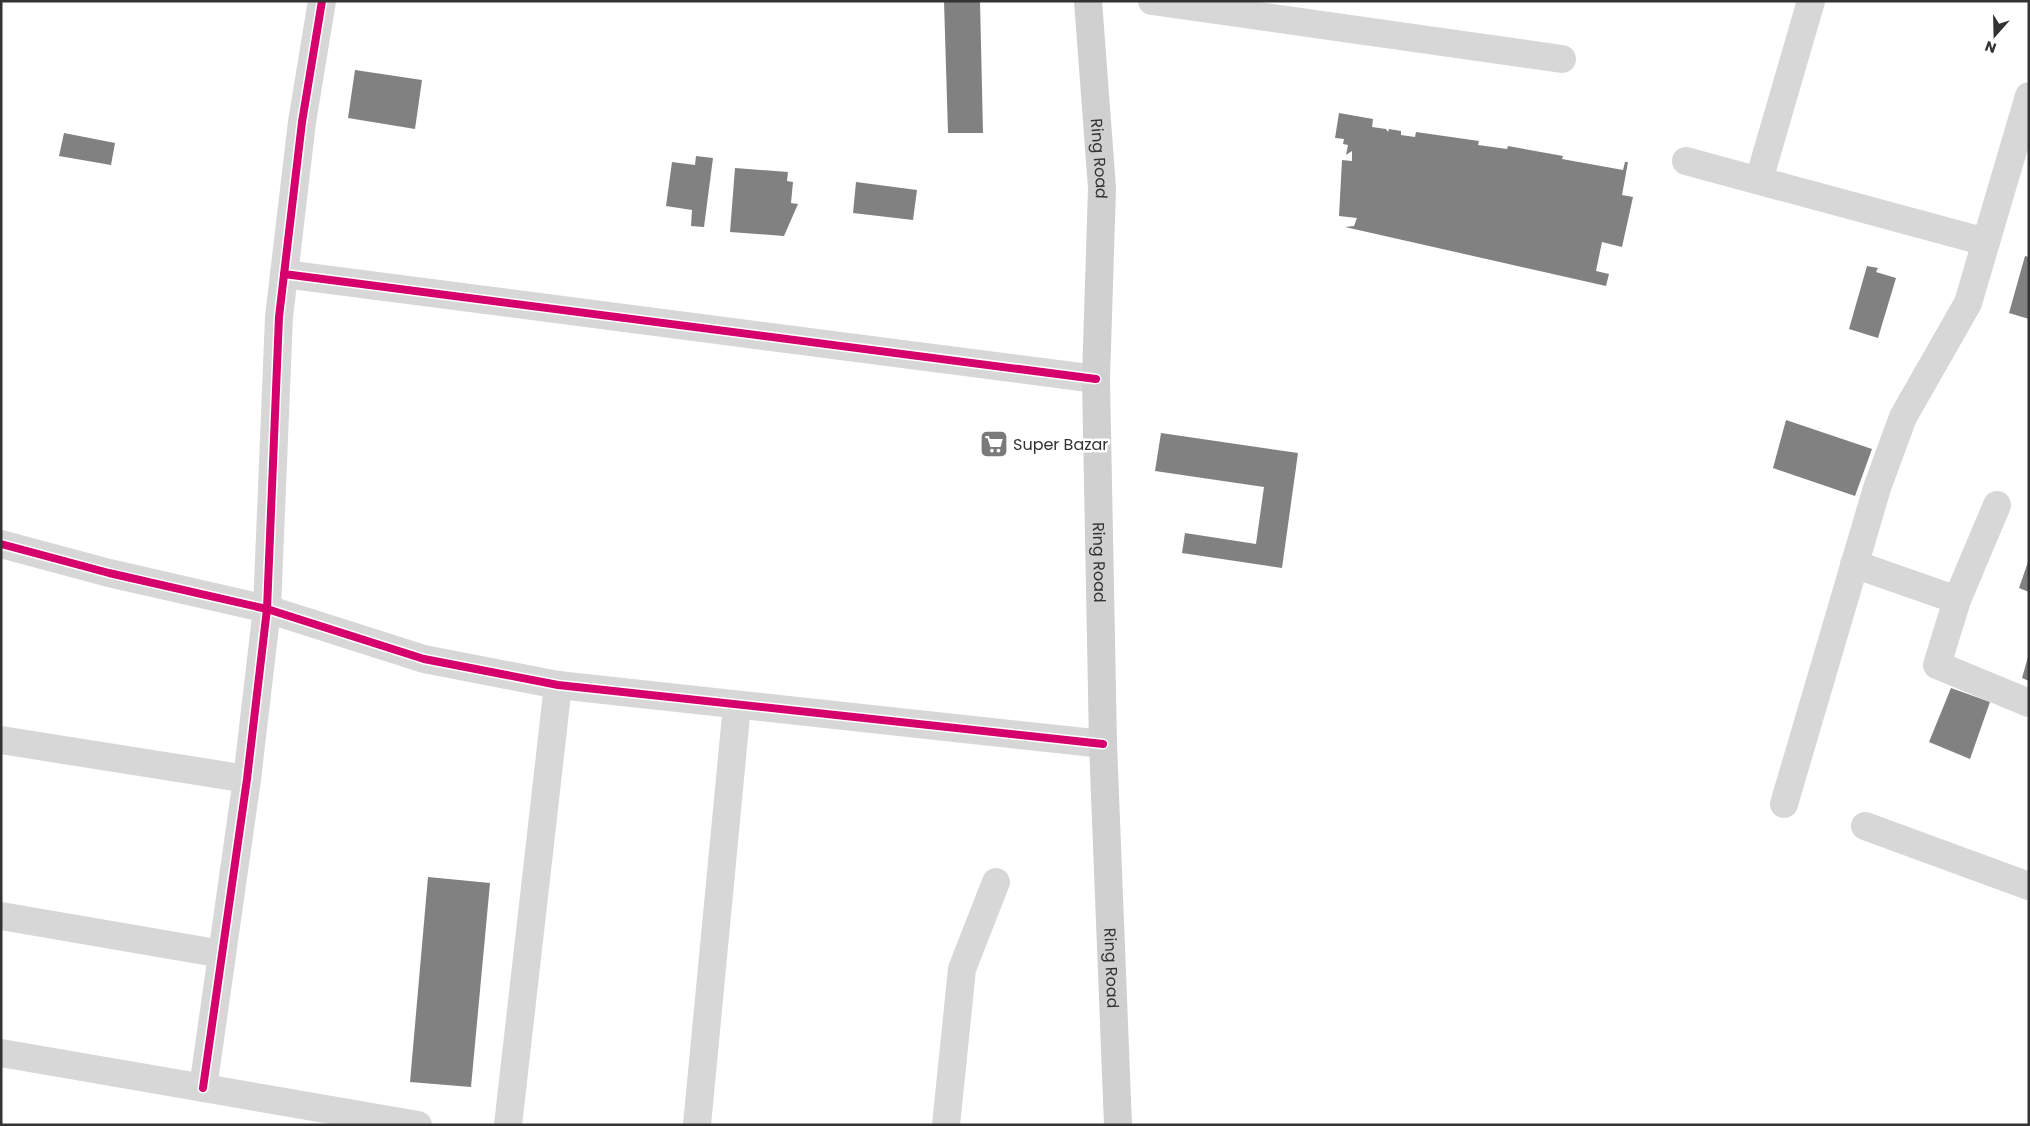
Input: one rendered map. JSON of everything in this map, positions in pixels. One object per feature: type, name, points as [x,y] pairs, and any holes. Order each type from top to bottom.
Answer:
[{"type":"main road","name":"Ring Road","points":[[1088,1],[1102,188],[1096,379],[1103,744],[1118,1125]]},
{"type":"street","points":[[203,1088],[247,779],[267,609],[279,317],[302,122],[322,1]]},
{"type":"street","points":[[1152,1],[1562,59]]},
{"type":"street","points":[[1759,180],[1811,1]]},
{"type":"street","points":[[1784,804],[1877,488],[1903,417],[1968,303],[2029,96]]},
{"type":"street","points":[[1686,161],[1986,242]]},
{"type":"street","points":[[284,274],[1096,379]]},
{"type":"street","points":[[1997,505],[1957,600],[1937,665],[2029,703]]},
{"type":"street","points":[[1,544],[109,573],[267,609],[424,659],[558,685],[1103,744]]},
{"type":"street","points":[[1854,564],[1957,600]]},
{"type":"street","points":[[508,1125],[558,685]]},
{"type":"street","points":[[697,1125],[737,705]]},
{"type":"street","points":[[1,740],[247,779]]},
{"type":"street","points":[[1865,826],[2029,886]]},
{"type":"street","points":[[946,1125],[962,969],[996,882]]},
{"type":"street","points":[[1,916],[222,954]]},
{"type":"street","points":[[1,1054],[203,1088],[376,1121],[418,1125]]},
{"type":"building","points":[[944,1],[980,1],[983,133],[948,133]]},
{"type":"building","points":[[355,70],[422,80],[415,129],[348,118]]},
{"type":"building","points":[[1339,113],[1373,119],[1372,127],[1386,129],[1388,132],[1389,129],[1401,131],[1401,135],[1415,137],[1416,132],[1479,141],[1478,145],[1507,149],[1508,146],[1563,156],[1562,159],[1623,170],[1625,162],[1628,162],[1622,195],[1633,197],[1622,247],[1602,242],[1596,271],[1609,274],[1606,286],[1345,227],[1354,226],[1357,218],[1339,216],[1342,160],[1352,161],[1352,151],[1346,155],[1348,145],[1343,144],[1344,139],[1335,138]]},
{"type":"building","points":[[64,133],[115,143],[111,165],[59,156]]},
{"type":"building","points":[[696,156],[713,158],[704,227],[691,226],[692,210],[666,206],[672,162],[695,165]]},
{"type":"building","points":[[735,168],[788,172],[787,181],[793,182],[791,203],[798,204],[784,236],[730,232]]},
{"type":"building","points":[[856,182],[917,190],[913,220],[853,213]]},
{"type":"building","points":[[2025,256],[2029,257],[2029,319],[2009,313]]},
{"type":"building","points":[[1867,266],[1878,268],[1876,272],[1896,278],[1878,338],[1849,329]]},
{"type":"building","points":[[1786,420],[1872,449],[1855,496],[1773,468]]},
{"type":"building","points":[[1161,433],[1298,453],[1282,568],[1182,553],[1185,533],[1256,544],[1264,487],[1155,471]]},
{"type":"building","points":[[2029,562],[2029,592],[2019,588]]},
{"type":"building","points":[[2029,657],[2029,681],[2022,678]]},
{"type":"building","points":[[1951,688],[1990,702],[1970,759],[1929,742]]},
{"type":"building","points":[[428,877],[490,883],[471,1087],[410,1082]]},
{"type":"cycle path","points":[[203,1088],[247,779],[267,609],[279,317],[302,122],[322,1]]},
{"type":"cycle path","points":[[284,274],[1096,379]]},
{"type":"cycle path","points":[[1,544],[109,573],[267,609],[424,659],[558,685],[1103,744]]},
{"type":"place","name":"Super Bazar","points":[[994,444]]}]
